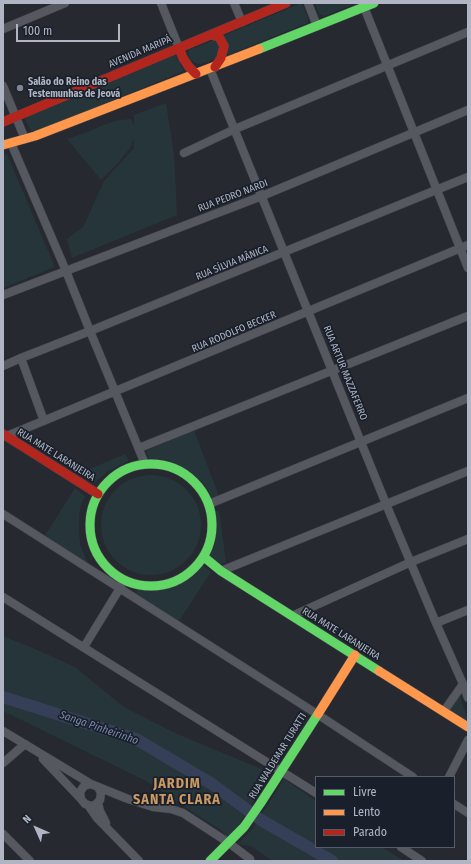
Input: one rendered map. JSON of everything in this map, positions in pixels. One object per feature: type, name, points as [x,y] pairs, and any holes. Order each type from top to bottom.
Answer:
[{"type":"street","points":[[3,29],[65,3]]},
{"type":"street","points":[[161,3],[183,58],[196,74]]},
{"type":"street","points":[[234,3],[242,22]]},
{"type":"street","name":"AVENIDA MARIPÁ","points":[[3,122],[286,3]]},
{"type":"street","points":[[308,3],[317,26]]},
{"type":"street","points":[[146,464],[66,271],[7,144],[213,68],[374,3]]},
{"type":"street","points":[[364,7],[437,190],[464,247],[468,268]]},
{"type":"street","points":[[184,154],[234,129],[468,32]]},
{"type":"street","points":[[211,35],[219,37],[224,46],[224,52],[221,58],[213,68]]},
{"type":"street","name":"RUA ARTUR MAZZAFERRO","points":[[213,68],[234,129],[362,441],[386,504],[468,698]]},
{"type":"street","points":[[3,86],[24,139]]},
{"type":"street","name":"RUA PEDRO NARDI","points":[[3,295],[262,196],[468,110]]},
{"type":"street","name":"RUA SÍLVIA MÂNICA","points":[[3,366],[468,177]]},
{"type":"street","name":"RUA RODOLFO BECKER","points":[[5,435],[115,392],[464,247]]},
{"type":"street","points":[[139,448],[468,316]]},
{"type":"street","points":[[21,358],[44,421]]},
{"type":"street","points":[[209,504],[468,398]]},
{"type":"street","name":"RUA MATE LARANJEIRA","points":[[5,435],[98,494]]},
{"type":"street","points":[[146,464],[166,465],[184,473],[199,486],[209,504],[213,522],[211,540],[204,557],[192,571],[177,581],[159,586],[122,584],[101,562],[94,549],[90,536],[89,521],[92,507],[98,494],[110,479],[127,468],[146,464]]},
{"type":"street","points":[[221,571],[468,471]]},
{"type":"street","points":[[3,514],[122,584],[411,776]]},
{"type":"street","points":[[292,616],[411,562],[468,539]]},
{"type":"street","name":"RUA MATE LARANJEIRA","points":[[204,557],[221,571],[468,726]]},
{"type":"street","points":[[84,647],[122,584]]},
{"type":"street","points":[[3,597],[315,792]]},
{"type":"street","points":[[436,624],[468,610]]},
{"type":"street","name":"RUA WALDEMAR TURATTI","points":[[210,861],[244,827],[355,655]]},
{"type":"street","points":[[444,712],[463,684]]},
{"type":"street","points":[[3,731],[100,790],[100,810],[112,834]]},
{"type":"street","points":[[450,776],[468,740]]},
{"type":"street","points":[[3,763],[25,744]]},
{"type":"street","points":[[38,752],[85,804],[88,805],[97,818],[139,861]]},
{"type":"street","points":[[81,799],[80,795],[84,786],[94,786],[153,807],[183,813],[250,859]]},
{"type":"street","points":[[88,805],[95,805],[99,800],[128,799]]},
{"type":"street","points":[[455,805],[468,813]]},
{"type":"street","points":[[3,834],[30,861]]},
{"type":"street","points":[[402,848],[422,861]]},
{"type":"shaded area","points":[[315,3],[356,3],[325,16],[319,14]]},
{"type":"shaded area","points":[[299,4],[303,6],[308,18],[307,23],[228,55],[222,36]]},
{"type":"shaded area","points":[[214,40],[219,47],[215,58],[201,64],[195,63],[191,60],[188,54],[189,50]]},
{"type":"shaded area","points":[[175,55],[184,71],[35,132],[31,131],[26,121],[25,118]]},
{"type":"shaded area","points":[[166,103],[174,154],[177,215],[72,258],[67,239],[83,227],[104,181],[134,148],[134,139],[130,148],[118,163],[101,180],[67,139],[119,120],[131,119],[134,126],[134,115]]},
{"type":"shaded area","points":[[7,154],[55,267],[3,288],[3,155]]},
{"type":"shaded area","points":[[194,430],[219,496],[212,498],[200,480],[181,467],[161,459],[149,459],[146,451]]},
{"type":"shaded area","points":[[125,454],[129,461],[108,471],[94,483],[80,473]]},
{"type":"shaded area","points":[[151,475],[170,479],[187,489],[197,506],[201,525],[197,544],[187,561],[170,571],[151,575],[132,571],[115,561],[105,544],[101,525],[105,506],[115,489],[132,479]]},
{"type":"shaded area","points":[[75,488],[85,496],[81,505],[79,516],[79,531],[80,544],[88,564],[44,537]]},
{"type":"shaded area","points":[[219,510],[226,562],[220,565],[209,557],[215,544],[215,512]]},
{"type":"shaded area","points":[[203,566],[211,572],[179,621],[135,593],[137,590],[160,590],[179,585],[196,574]]},
{"type":"shaded area","points":[[3,636],[75,667],[124,707],[175,733],[271,773],[240,823],[228,838],[221,830],[146,781],[3,711]]},
{"type":"shaded area","points":[[459,694],[468,720],[468,723],[449,710]]},
{"type":"shaded area","points":[[284,779],[315,800],[315,848],[384,848],[404,861],[273,861],[250,846],[238,844],[253,828]]},
{"type":"waterway","name":"Sanga Pinheirinho","points":[[3,697],[136,739],[212,784],[261,820],[332,861]]},
{"type":"traffic: fast","points":[[259,49],[374,3]]},
{"type":"traffic: fast","points":[[151,464],[174,468],[185,474],[194,482],[202,491],[208,502],[212,525],[208,548],[202,559],[194,568],[185,576],[174,582],[151,586],[128,582],[117,576],[108,568],[100,559],[94,548],[90,525],[94,502],[100,491],[108,482],[117,474],[128,468],[151,464]]},
{"type":"traffic: fast","points":[[204,557],[221,571],[379,671]]},
{"type":"traffic: fast","points":[[210,861],[244,827],[318,714]]},
{"type":"traffic: slow","points":[[3,145],[35,136],[259,49]]},
{"type":"traffic: slow","points":[[318,714],[355,655]]},
{"type":"traffic: slow","points":[[379,671],[468,727]]},
{"type":"traffic: jam","points":[[3,122],[286,3]]},
{"type":"traffic: jam","points":[[211,35],[219,37],[224,46],[221,58],[215,67]]},
{"type":"traffic: jam","points":[[179,48],[183,58],[196,74]]},
{"type":"traffic: jam","points":[[3,434],[98,494]]},
{"type":"place","name":"Salão do Reino das Testemunhas de Jeová","points":[[20,88]]},
{"type":"district","name":"JARDIM SANTA CLARA","points":[[177,792]]}]
